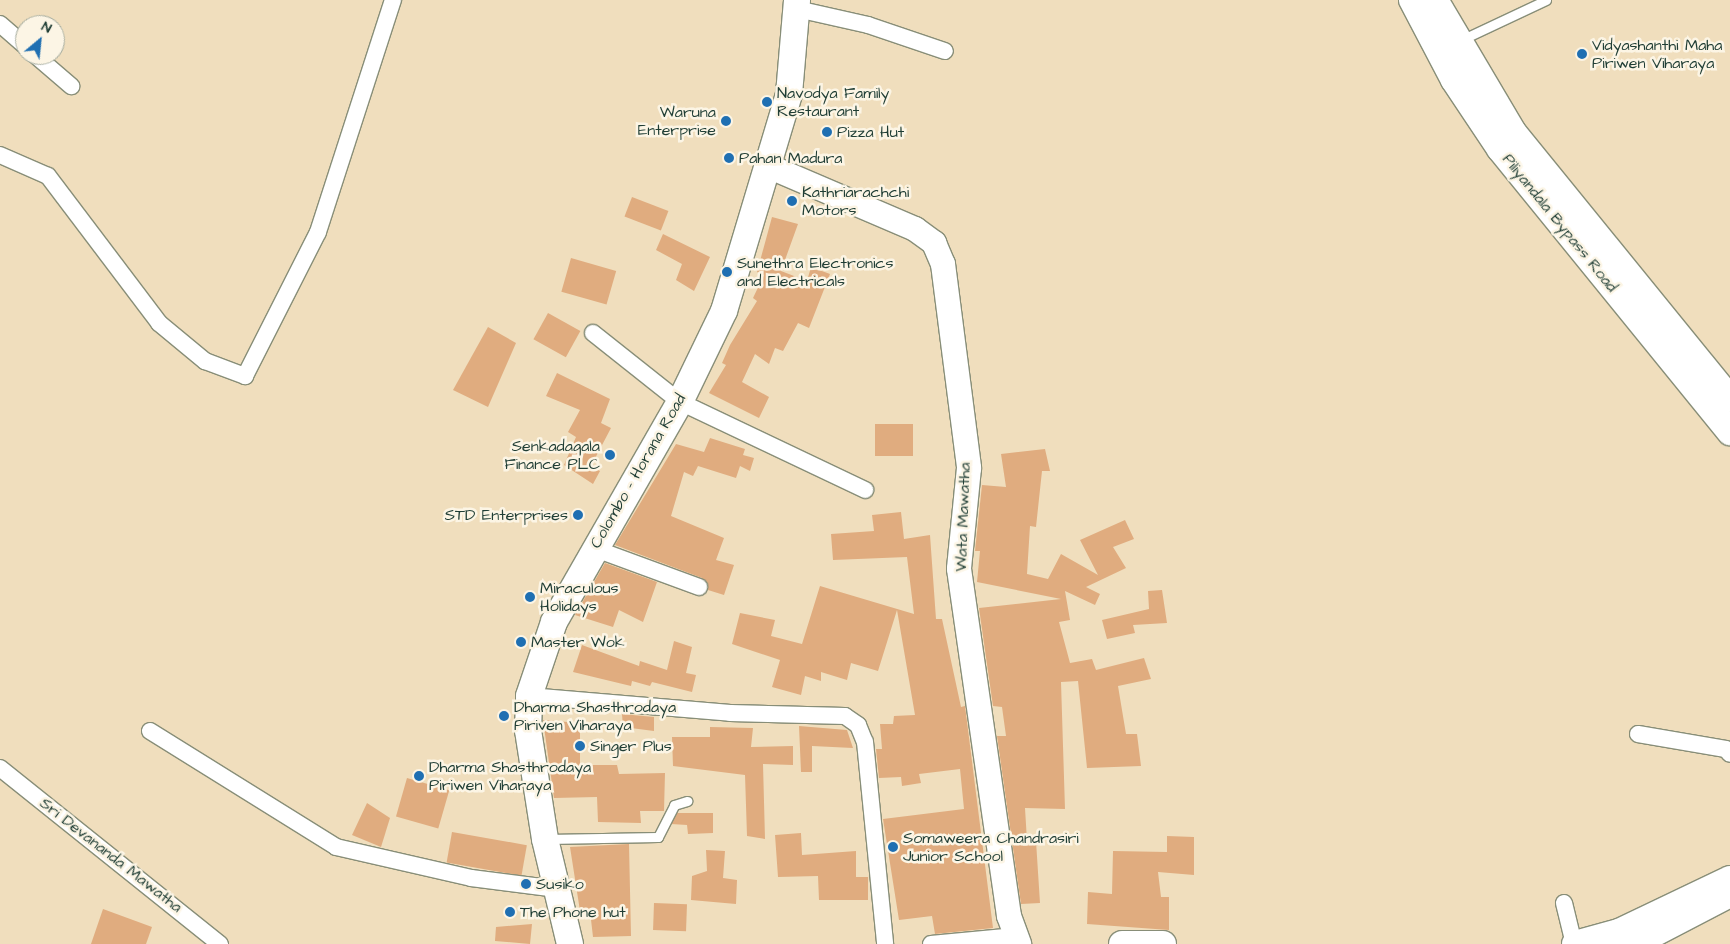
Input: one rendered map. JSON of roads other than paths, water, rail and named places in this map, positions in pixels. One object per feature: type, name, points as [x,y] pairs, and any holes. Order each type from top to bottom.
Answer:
[{"type":"main road","name":"Piliyandala Bypass Road","points":[[1412,0],[1454,80],[1500,149],[1730,432]]},
{"type":"main road","name":"Piliyandala Bypass Road","points":[[1435,0],[1456,43],[1513,132],[1730,399]]},
{"type":"main road","name":"Colombo - Horana Road","points":[[570,944],[545,839],[528,730],[530,696],[554,622],[593,548],[680,402],[724,311],[789,94],[797,5]]},
{"type":"main road","points":[[1575,944],[1656,933],[1730,879]]},
{"type":"main road","points":[[1122,944],[1162,944]]},
{"type":"street","points":[[0,154],[48,176],[159,323],[205,361],[245,376],[318,232],[393,0]]},
{"type":"street","points":[[797,5],[868,25],[945,51]]},
{"type":"street","points":[[0,24],[15,37]]},
{"type":"street","points":[[47,65],[71,86]]},
{"type":"street","name":"Wata Mawatha","points":[[768,166],[915,229],[934,243],[943,264],[968,468],[959,569],[1009,916],[1017,940]]},
{"type":"street","points":[[593,333],[680,402],[865,490]]},
{"type":"street","points":[[593,548],[699,587]]},
{"type":"street","points":[[530,696],[730,713],[836,716],[858,725],[865,742],[885,944]]},
{"type":"street","points":[[150,731],[336,847],[471,878],[557,889]]},
{"type":"street","points":[[1638,734],[1726,749],[1730,754]]},
{"type":"street","name":"Sri Devananda Mawatha","points":[[0,768],[220,944]]},
{"type":"street","points":[[1636,944],[1730,895]]},
{"type":"street","points":[[1564,903],[1575,944]]},
{"type":"street","points":[[931,944],[1017,940]]},
{"type":"lane","points":[[1456,43],[1546,0]]},
{"type":"lane","points":[[545,839],[658,837],[674,805],[687,801]]},
{"type":"place","name":"Vidyashanthi Maha Piriwen Viharaya","points":[[1582,54]]},
{"type":"place","name":"Navodya Family Restaurant","points":[[767,102]]},
{"type":"place","name":"Waruna Enterprise","points":[[726,121]]},
{"type":"place","name":"Pizza Hut","points":[[827,132]]},
{"type":"place","name":"Pahan Madura","points":[[729,158]]},
{"type":"place","name":"Kathriarachchi Motors","points":[[792,201]]},
{"type":"place","name":"Sunethra Electronics and Electricals","points":[[727,272]]},
{"type":"place","name":"Senkadagala Finance PLC","points":[[610,455]]},
{"type":"place","name":"STD Enterprises","points":[[578,515]]},
{"type":"place","name":"Miraculous Holidays","points":[[530,597]]},
{"type":"place","name":"Master Wok","points":[[521,642]]},
{"type":"place","name":"Dharma Shasthrodaya Piriven Viharaya","points":[[504,716]]},
{"type":"place","name":"Singer Plus","points":[[580,746]]},
{"type":"place","name":"Dharma Shasthrodaya Piriwen Viharaya","points":[[419,776]]},
{"type":"place","name":"Somaweera Chandrasiri Junior School","points":[[893,847]]},
{"type":"place","name":"Susiko","points":[[526,884]]},
{"type":"place","name":"The Phone hut","points":[[510,912]]}]
